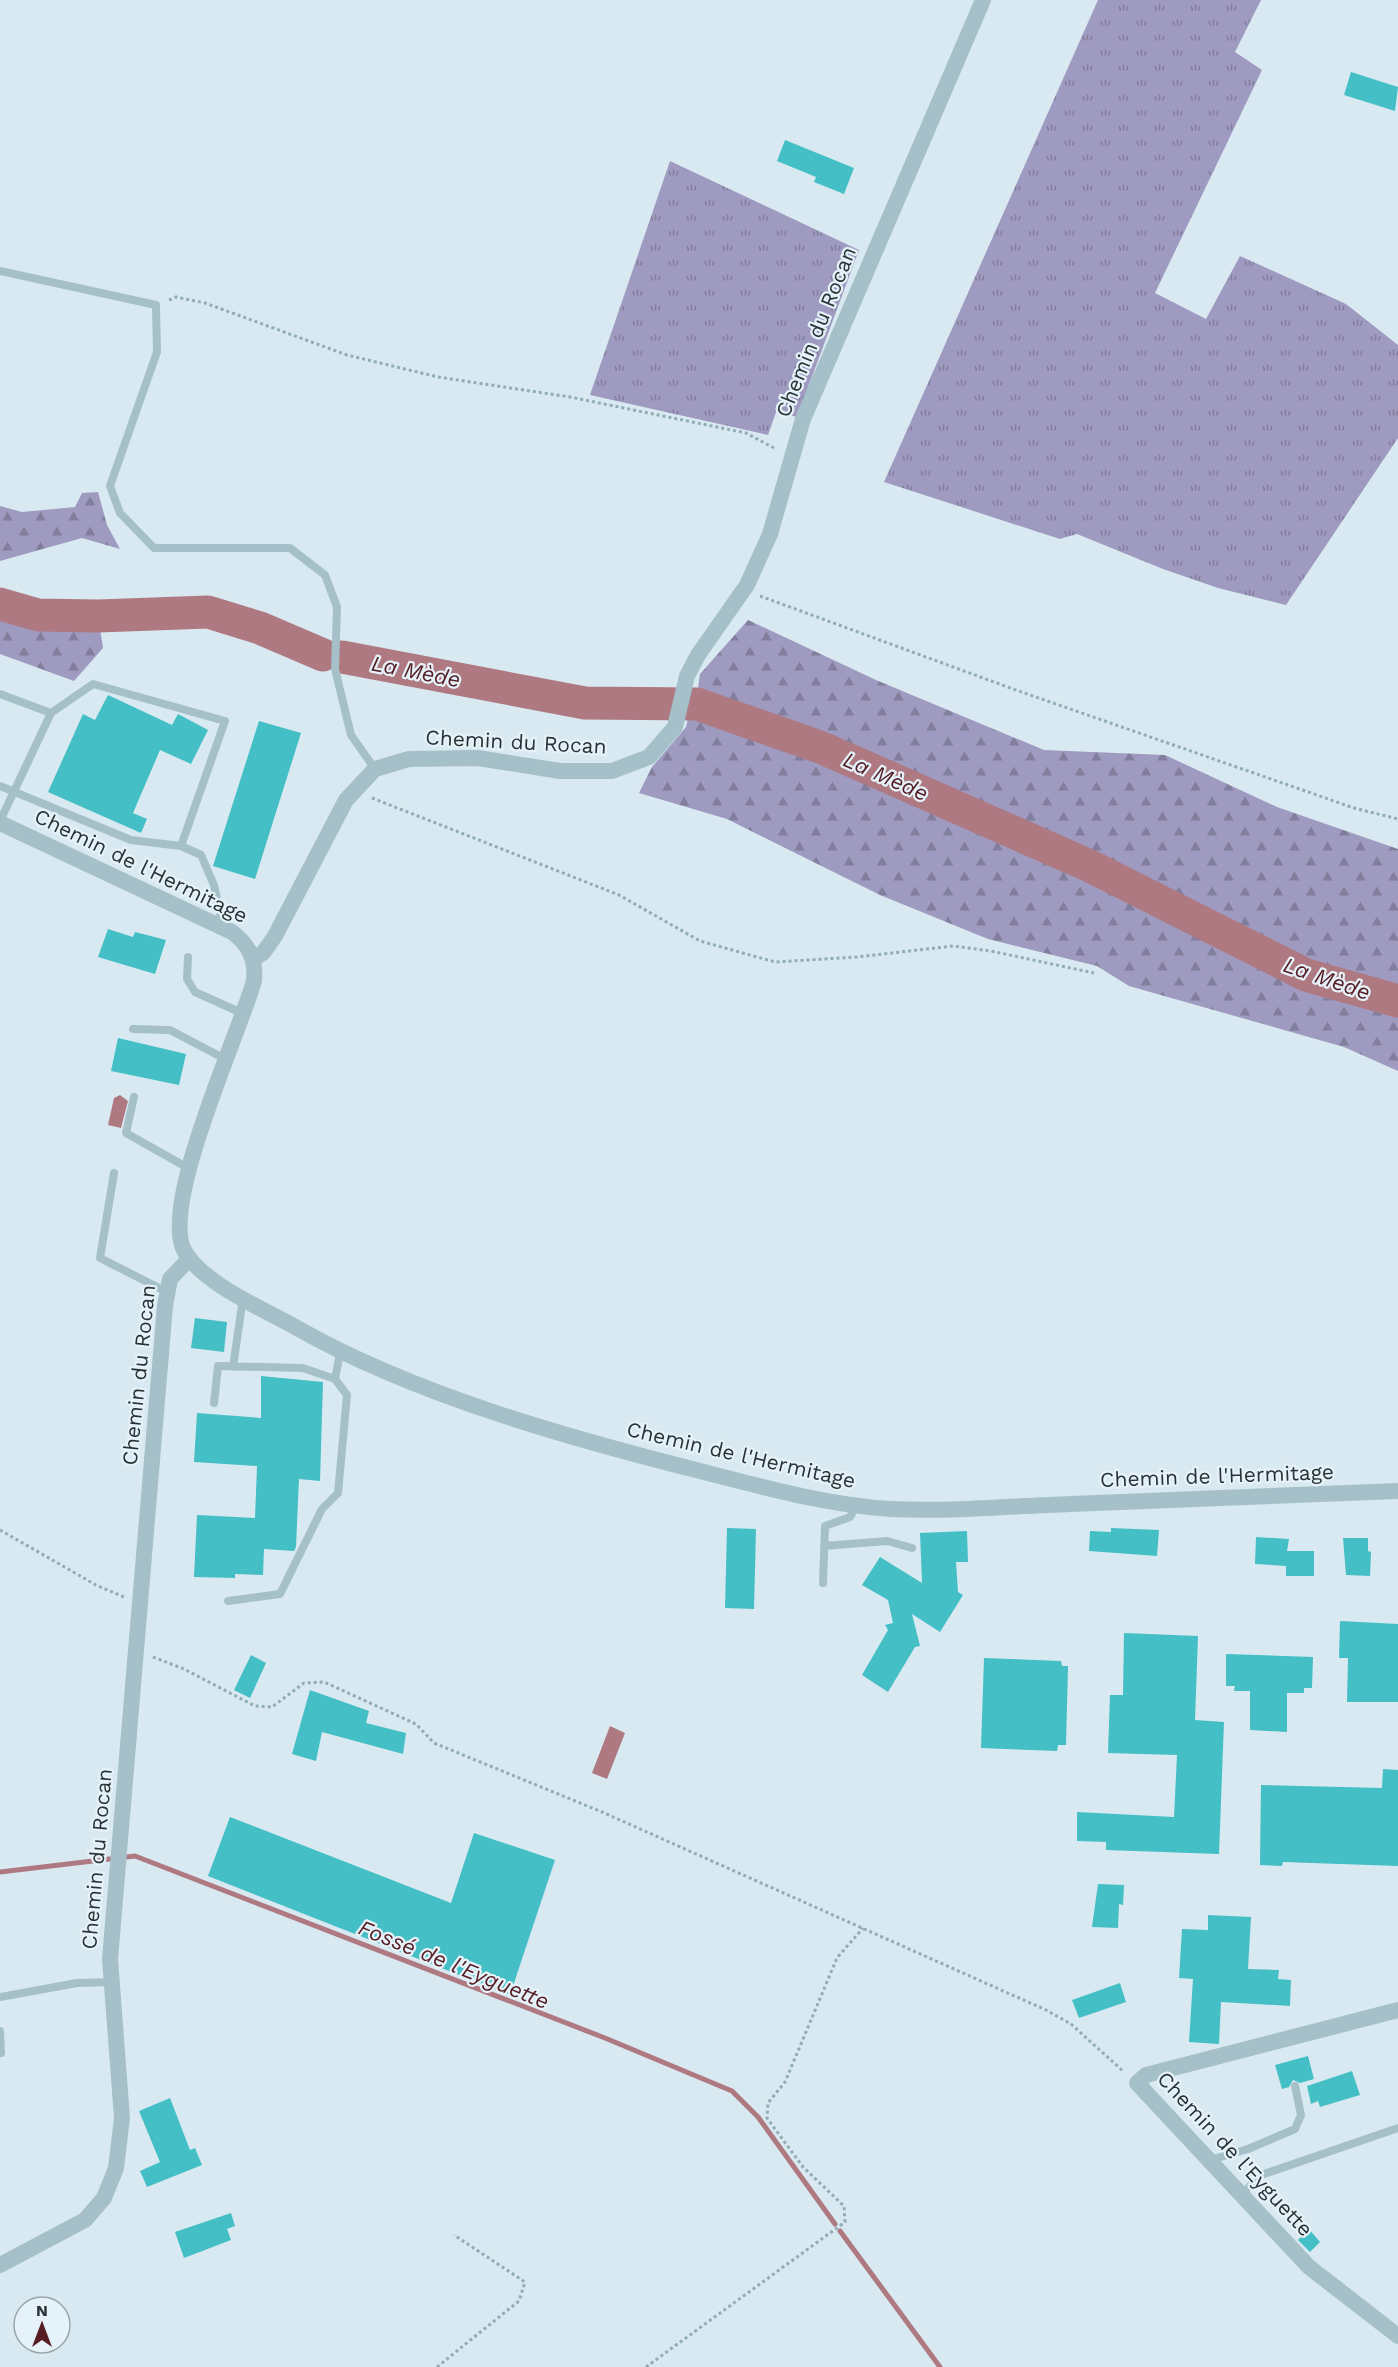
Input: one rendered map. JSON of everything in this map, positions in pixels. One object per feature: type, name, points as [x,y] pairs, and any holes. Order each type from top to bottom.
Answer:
[{"type":"street","name":"Chemin du Rocan","points":[[375,769],[409,759],[478,758],[560,771],[612,771],[649,757],[675,727],[687,676],[698,655],[747,585],[770,534],[808,408],[983,0]]},
{"type":"street","points":[[189,1259],[182,1245],[178,1216],[188,1168],[244,1014],[254,981],[253,959],[263,953],[275,936],[346,800],[375,769]]},
{"type":"street","name":"Chemin de l'Hermitage","points":[[0,822],[223,927],[241,939],[253,959]]},
{"type":"street","name":"Chemin du Rocan","points":[[0,2265],[85,2220],[104,2198],[116,2168],[122,2118],[110,1959],[167,1292],[170,1279],[189,1259]]},
{"type":"street","name":"Chemin de l'Hermitage","points":[[189,1259],[201,1270],[243,1298],[340,1353],[467,1403],[648,1458],[797,1496],[856,1506],[951,1509],[1398,1491]]},
{"type":"street","name":"Chemin de l'Eyguette","points":[[1396,2329],[1309,2267],[1243,2193],[1137,2083],[1146,2075],[1398,2010]]},
{"type":"lane","points":[[0,271],[156,305],[157,352],[110,486],[120,513],[154,548],[290,548],[325,575],[337,607],[335,669],[351,735],[375,769]]},
{"type":"lane","points":[[0,822],[51,713],[93,684],[225,721],[181,846]]},
{"type":"lane","points":[[0,694],[51,713]]},
{"type":"lane","points":[[0,786],[131,840],[181,846],[201,855],[214,885],[223,927]]},
{"type":"lane","points":[[188,957],[187,979],[195,992],[244,1014]]},
{"type":"lane","points":[[134,1029],[170,1030],[227,1060]]},
{"type":"lane","points":[[134,1096],[126,1133],[188,1168]]},
{"type":"lane","points":[[114,1173],[100,1258],[167,1292]]},
{"type":"lane","points":[[232,1367],[243,1298]]},
{"type":"lane","points":[[335,1379],[340,1353]]},
{"type":"lane","points":[[214,1403],[218,1366],[303,1368],[335,1379],[347,1395],[338,1493],[322,1509],[280,1594],[228,1601]]},
{"type":"lane","points":[[823,1583],[825,1526],[850,1517],[856,1506]]},
{"type":"lane","points":[[824,1546],[886,1541],[912,1548]]},
{"type":"lane","points":[[0,1997],[78,1983],[112,1982]]},
{"type":"lane","points":[[0,2031],[1,2053]]},
{"type":"lane","points":[[1210,2160],[1248,2149],[1295,2129],[1301,2115],[1294,2086]]},
{"type":"lane","points":[[1243,2193],[1261,2175],[1398,2128]]},
{"type":"path","points":[[156,305],[176,297],[205,303],[347,355],[426,375],[570,397],[746,433],[792,459]]},
{"type":"path","points":[[747,585],[763,598],[1013,689],[1354,808],[1398,819]]},
{"type":"path","points":[[353,793],[371,797],[619,895],[700,941],[775,962],[857,957],[953,946],[991,951],[1094,973]]},
{"type":"path","points":[[0,1530],[96,1585],[142,1605]]},
{"type":"path","points":[[138,1650],[184,1669],[255,1706],[272,1707],[303,1683],[324,1682],[416,1724],[434,1743],[602,1812],[863,1928],[1071,2024],[1137,2083]]},
{"type":"path","points":[[646,2367],[845,2222],[844,2206],[803,2168],[767,2118],[766,2110],[768,2103],[785,2082],[837,1958],[863,1928]]},
{"type":"path","points":[[437,2367],[519,2301],[525,2283],[454,2235]]},
{"type":"green space","points":[[1098,0],[1261,0],[1235,52],[1262,70],[1155,293],[1206,319],[1240,256],[1346,304],[1398,345],[1398,438],[1286,605],[1218,588],[1163,569],[1077,534],[1060,539],[884,482]]},
{"type":"green space","points":[[670,161],[859,250],[797,417],[776,412],[768,435],[590,395]]},
{"type":"green space","points":[[98,492],[107,525],[120,549],[82,538],[0,561],[0,506],[22,512],[75,507],[82,493]]},
{"type":"green space","points":[[0,604],[38,615],[98,616],[103,648],[74,681],[0,654]]},
{"type":"green space","points":[[748,620],[876,680],[1044,750],[1165,755],[1277,807],[1398,849],[1398,994],[1310,969],[1088,855],[819,738],[697,695],[700,674]]},
{"type":"green space","points":[[703,713],[829,757],[1093,875],[1307,984],[1398,1009],[1398,1071],[1344,1047],[1129,986],[1097,966],[988,939],[880,895],[727,819],[639,793],[652,767],[686,727],[689,714]]},
{"type":"shaded area","points":[[120,1095],[128,1101],[121,1128],[108,1125],[114,1098]]},
{"type":"shaded area","points":[[610,1726],[625,1733],[607,1779],[592,1773]]},
{"type":"building","points":[[1351,72],[1398,87],[1395,111],[1344,95]]},
{"type":"building","points":[[785,140],[854,168],[844,194],[814,182],[816,177],[777,161]]},
{"type":"building","points":[[108,695],[172,725],[178,714],[208,730],[191,764],[160,750],[133,813],[147,819],[141,833],[48,792],[83,714],[95,720]]},
{"type":"building","points":[[259,721],[301,733],[255,879],[213,866]]},
{"type":"building","points":[[108,929],[133,937],[135,932],[166,940],[155,974],[98,957]]},
{"type":"building","points":[[118,1038],[186,1054],[179,1085],[111,1071]]},
{"type":"building","points":[[195,1318],[227,1322],[224,1352],[191,1348]]},
{"type":"building","points":[[261,1376],[323,1382],[320,1481],[299,1479],[296,1547],[294,1551],[264,1549],[263,1575],[235,1574],[235,1578],[194,1577],[197,1515],[255,1518],[257,1466],[194,1462],[197,1413],[261,1418]]},
{"type":"building","points":[[727,1528],[756,1529],[754,1609],[725,1608]]},
{"type":"building","points":[[1111,1528],[1159,1530],[1157,1556],[1089,1551],[1090,1531],[1111,1532]]},
{"type":"building","points":[[967,1531],[968,1562],[956,1562],[958,1592],[963,1595],[940,1632],[912,1614],[920,1646],[915,1647],[888,1692],[862,1675],[888,1630],[885,1625],[893,1623],[888,1600],[862,1585],[880,1557],[922,1583],[920,1533]]},
{"type":"building","points":[[1256,1537],[1289,1539],[1287,1551],[1314,1551],[1314,1576],[1286,1576],[1286,1566],[1255,1564]]},
{"type":"building","points":[[1343,1538],[1368,1538],[1368,1551],[1371,1552],[1370,1576],[1346,1575]]},
{"type":"building","points":[[1340,1621],[1398,1624],[1398,1702],[1347,1702],[1348,1658],[1339,1658]]},
{"type":"building","points":[[1124,1633],[1198,1636],[1195,1720],[1224,1722],[1219,1854],[1106,1850],[1106,1842],[1077,1841],[1077,1812],[1174,1817],[1177,1755],[1108,1753],[1110,1695],[1123,1695]]},
{"type":"building","points":[[1226,1654],[1313,1657],[1312,1688],[1304,1688],[1304,1693],[1287,1693],[1287,1732],[1250,1730],[1250,1691],[1234,1691],[1235,1686],[1226,1686]]},
{"type":"building","points":[[251,1655],[266,1663],[250,1698],[234,1690]]},
{"type":"building","points":[[984,1658],[1061,1661],[1062,1666],[1068,1666],[1066,1745],[1058,1745],[1057,1751],[981,1748]]},
{"type":"building","points":[[310,1690],[369,1711],[366,1723],[406,1733],[403,1754],[322,1732],[316,1761],[292,1754]]},
{"type":"building","points":[[1383,1769],[1398,1770],[1398,1866],[1283,1862],[1282,1866],[1260,1865],[1261,1785],[1382,1788]]},
{"type":"building","points":[[230,1817],[451,1903],[474,1833],[555,1860],[510,1995],[208,1876]]},
{"type":"building","points":[[1098,1884],[1124,1885],[1123,1905],[1119,1904],[1118,1928],[1092,1927]]},
{"type":"building","points":[[1208,1915],[1251,1917],[1248,1969],[1279,1970],[1278,1979],[1291,1980],[1290,2006],[1221,2002],[1219,2044],[1189,2042],[1193,1979],[1179,1978],[1182,1929],[1208,1930]]},
{"type":"building","points":[[1120,1983],[1126,2002],[1079,2018],[1072,2000]]},
{"type":"building","points":[[1308,2056],[1314,2079],[1300,2083],[1293,2080],[1289,2087],[1282,2089],[1275,2065]]},
{"type":"building","points":[[1352,2071],[1360,2095],[1320,2107],[1318,2101],[1311,2104],[1307,2086]]},
{"type":"building","points":[[170,2098],[190,2150],[195,2148],[202,2165],[147,2187],[140,2171],[160,2162],[139,2111]]},
{"type":"building","points":[[231,2213],[235,2226],[227,2229],[231,2240],[184,2258],[175,2232]]},
{"type":"building","points":[[1309,2229],[1320,2242],[1310,2252],[1298,2240]]},
{"type":"waterway","name":"La Mède","points":[[0,604],[38,615],[98,616],[208,612],[260,628],[323,655]]},
{"type":"waterway","name":"La Mède","points":[[342,657],[585,703],[697,704],[820,747],[1090,866],[1306,975],[1398,1001]]},
{"type":"waterway","name":"Fossé de l'Eyguette","points":[[0,1872],[135,1856],[605,2038],[732,2091],[758,2117],[835,2224]]},
{"type":"waterway","name":"Fossé de l'Eyguette","points":[[840,2231],[940,2367]]}]
